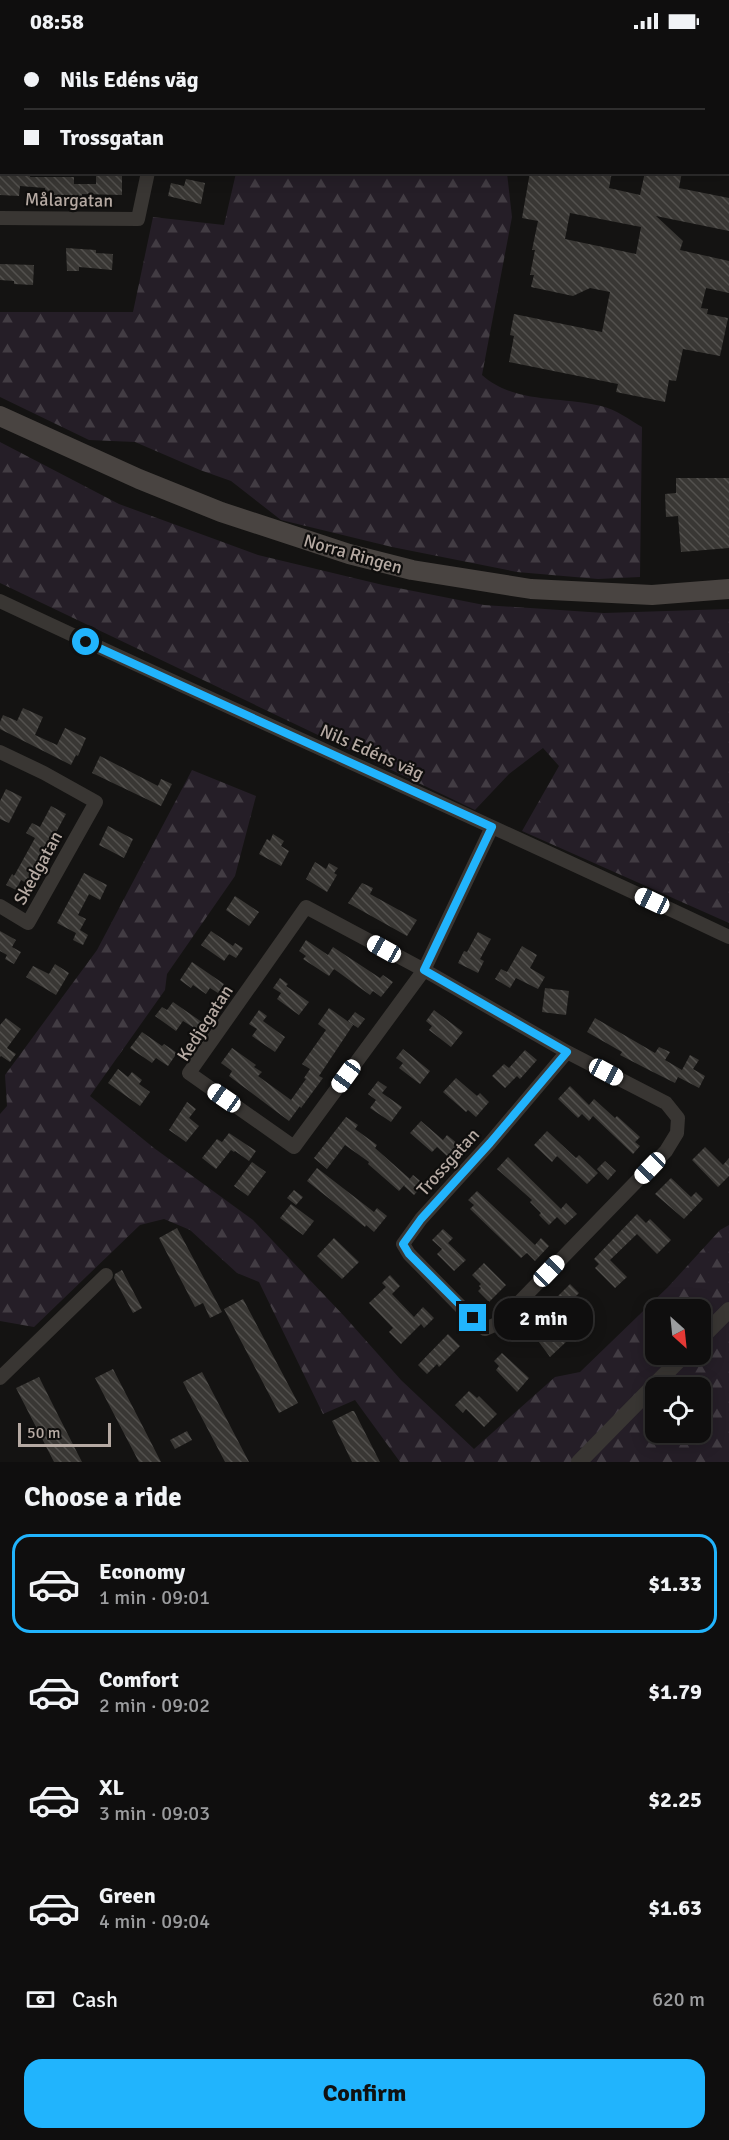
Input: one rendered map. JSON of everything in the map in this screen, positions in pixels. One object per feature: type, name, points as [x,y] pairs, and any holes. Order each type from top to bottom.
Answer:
[{"type":"main road","name":"Norra Ringen","points":[[0,416],[139,480],[221,512],[349,554],[412,570],[531,589],[652,595],[729,589]]},
{"type":"street","name":"Målargatan","points":[[0,218],[138,219],[148,174]]},
{"type":"street","name":"Nils Edéns väg","points":[[0,601],[729,937]]},
{"type":"street","name":"Skedgatan","points":[[0,752],[96,802],[28,923],[0,906]]},
{"type":"street","name":"Kedjegatan","points":[[424,970],[306,907],[189,1073],[294,1147],[424,970],[492,827]]},
{"type":"street","name":"Trossgatan","points":[[424,970],[567,1052],[666,1104],[678,1118],[677,1133],[666,1151],[499,1323],[485,1329],[409,1254],[403,1244],[421,1219],[490,1143],[567,1052]]},
{"type":"street","points":[[0,1378],[106,1275]]},
{"type":"street","points":[[711,1328],[729,1310]]},
{"type":"street","points":[[579,1462],[674,1365]]},
{"type":"green space","points":[[236,174],[507,174],[512,217],[482,375],[509,391],[523,395],[606,407],[642,427],[640,577],[598,579],[517,572],[392,547],[281,520],[231,481],[135,442],[89,440],[0,397],[0,312],[133,312],[153,217],[224,225]]},
{"type":"green space","points":[[0,442],[119,504],[258,555],[383,585],[484,605],[604,613],[729,609],[729,923],[522,831],[559,766],[543,748],[509,774],[475,810],[0,583]]},
{"type":"green space","points":[[192,770],[256,796],[235,876],[167,974],[165,990],[90,1096],[154,1148],[253,1220],[401,1380],[474,1449],[555,1377],[580,1372],[645,1309],[645,1365],[711,1365],[711,1299],[656,1299],[720,1230],[729,1225],[729,1462],[400,1462],[355,1400],[323,1414],[259,1282],[237,1273],[190,1230],[164,1219],[140,1225],[34,1327],[0,1321],[0,1114],[7,1106],[5,1075],[97,950]]},
{"type":"building","points":[[9,174],[31,174],[30,177],[74,177],[74,184],[96,184],[96,174],[122,174],[122,195],[82,194],[82,202],[71,202],[71,195],[45,195],[45,188],[20,186],[19,196],[0,195],[0,176],[9,176]]},
{"type":"building","points":[[530,174],[612,174],[609,188],[640,195],[645,174],[682,174],[679,188],[729,198],[729,231],[656,216],[683,241],[680,250],[729,261],[729,293],[706,288],[701,308],[708,309],[707,314],[728,318],[720,356],[683,349],[676,381],[669,380],[665,402],[616,392],[618,384],[509,362],[514,336],[510,335],[514,314],[602,332],[610,292],[590,288],[573,296],[531,287],[534,275],[530,275],[535,250],[532,250],[538,221],[522,218]],"holes":[[[570,213],[641,227],[636,254],[565,239]]]},
{"type":"building","points":[[186,179],[205,183],[201,204],[168,196],[171,183],[184,186]]},
{"type":"building","points":[[66,248],[96,250],[96,253],[113,254],[112,270],[79,267],[79,271],[67,271]]},
{"type":"building","points":[[0,264],[34,265],[33,285],[14,284],[14,281],[0,280]]},
{"type":"building","points":[[676,478],[729,478],[729,548],[681,552],[678,516],[666,517],[665,494],[676,493]]},
{"type":"building","points":[[23,708],[43,717],[35,735],[57,745],[65,728],[86,738],[71,765],[0,729],[3,715],[17,721]]},
{"type":"building","points":[[100,756],[158,786],[161,779],[172,784],[161,806],[92,773]]},
{"type":"building","points":[[6,789],[22,797],[9,823],[0,819],[0,801]]},
{"type":"building","points":[[51,806],[66,814],[28,884],[21,880],[16,890],[6,885],[12,874],[14,876],[35,838],[26,833],[32,823],[40,827]]},
{"type":"building","points":[[108,826],[133,839],[124,858],[99,845]]},
{"type":"building","points":[[273,834],[284,841],[281,846],[289,851],[281,866],[259,854],[267,839],[270,841]]},
{"type":"building","points":[[315,862],[326,869],[329,863],[338,868],[334,873],[337,875],[327,892],[306,879]]},
{"type":"building","points":[[84,873],[107,885],[100,900],[89,894],[78,915],[86,919],[80,930],[88,935],[83,945],[73,940],[76,933],[57,923]]},
{"type":"building","points":[[362,883],[373,888],[370,894],[417,920],[407,936],[348,903]]},
{"type":"building","points":[[235,896],[259,912],[249,926],[226,910]]},
{"type":"building","points":[[0,931],[16,940],[12,947],[21,952],[14,964],[5,959],[7,955],[0,951]]},
{"type":"building","points":[[211,931],[233,946],[235,943],[243,948],[236,958],[229,954],[224,961],[201,945]]},
{"type":"building","points":[[478,932],[491,939],[480,959],[484,961],[478,973],[458,963]]},
{"type":"building","points":[[306,940],[328,955],[333,947],[380,978],[383,975],[393,982],[381,997],[373,991],[370,995],[334,969],[329,976],[303,959],[306,956],[299,951]]},
{"type":"building","points":[[522,946],[537,955],[530,968],[545,977],[538,989],[516,978],[510,988],[495,979],[501,969],[507,972]]},
{"type":"building","points":[[192,962],[224,984],[218,993],[210,988],[206,994],[193,985],[191,988],[180,980]]},
{"type":"building","points":[[55,964],[69,973],[56,995],[26,977],[33,966],[49,974]]},
{"type":"building","points":[[280,978],[288,984],[286,986],[309,1002],[299,1015],[277,999],[281,993],[273,988]]},
{"type":"building","points":[[545,988],[569,991],[566,1015],[542,1012]]},
{"type":"building","points":[[173,1002],[209,1027],[204,1034],[183,1021],[176,1031],[155,1016],[162,1007],[167,1010]]},
{"type":"building","points":[[329,1008],[353,1025],[319,1076],[323,1078],[289,1121],[229,1076],[232,1071],[221,1063],[232,1048],[256,1065],[254,1067],[262,1072],[258,1076],[291,1100],[306,1079],[304,1078],[310,1069],[302,1064],[326,1030],[318,1024]]},
{"type":"building","points":[[259,1010],[267,1016],[263,1021],[285,1037],[275,1052],[252,1036],[257,1029],[249,1024]]},
{"type":"building","points":[[434,1010],[463,1032],[451,1047],[429,1030],[432,1026],[426,1021]]},
{"type":"building","points":[[355,1012],[365,1019],[358,1028],[348,1021]]},
{"type":"building","points":[[6,1018],[21,1029],[7,1048],[16,1054],[10,1062],[0,1057],[0,1025]]},
{"type":"building","points":[[595,1018],[655,1053],[659,1047],[670,1052],[665,1060],[682,1070],[690,1055],[699,1060],[693,1069],[705,1076],[699,1088],[678,1077],[675,1083],[620,1055],[622,1052],[587,1032]]},
{"type":"building","points":[[142,1032],[177,1053],[168,1066],[156,1058],[152,1063],[130,1048]]},
{"type":"building","points":[[403,1049],[430,1071],[420,1084],[399,1068],[403,1063],[396,1058]]},
{"type":"building","points":[[525,1050],[537,1060],[520,1079],[517,1076],[505,1088],[492,1076],[504,1064],[509,1068]]},
{"type":"building","points":[[118,1069],[128,1077],[132,1072],[142,1080],[139,1084],[150,1092],[140,1106],[108,1083]]},
{"type":"building","points":[[456,1078],[477,1096],[480,1093],[489,1102],[476,1117],[468,1110],[466,1112],[443,1092]]},
{"type":"building","points":[[378,1081],[387,1087],[382,1093],[402,1107],[391,1122],[370,1108],[376,1100],[368,1094]]},
{"type":"building","points":[[570,1086],[589,1105],[594,1099],[640,1137],[635,1142],[640,1146],[633,1154],[593,1116],[589,1121],[582,1114],[578,1118],[558,1099]]},
{"type":"building","points":[[187,1102],[196,1109],[189,1118],[199,1126],[186,1142],[169,1130]]},
{"type":"building","points":[[346,1117],[358,1125],[355,1129],[377,1145],[375,1148],[410,1179],[399,1191],[368,1164],[369,1162],[345,1145],[327,1169],[314,1158]]},
{"type":"building","points":[[421,1121],[443,1140],[447,1135],[458,1144],[447,1156],[437,1147],[432,1152],[410,1133]]},
{"type":"building","points":[[547,1131],[576,1158],[579,1155],[598,1173],[587,1184],[557,1156],[552,1162],[534,1145]]},
{"type":"building","points":[[229,1133],[256,1151],[249,1161],[231,1150],[216,1169],[202,1158],[217,1139],[222,1142]]},
{"type":"building","points":[[705,1147],[723,1165],[729,1158],[729,1176],[718,1187],[692,1160]]},
{"type":"building","points":[[508,1157],[561,1209],[566,1203],[577,1214],[565,1225],[557,1217],[549,1225],[530,1202],[532,1200],[497,1169]]},
{"type":"building","points":[[605,1161],[616,1171],[608,1180],[597,1169]]},
{"type":"building","points":[[252,1162],[266,1172],[248,1196],[234,1186]]},
{"type":"building","points":[[317,1168],[374,1212],[377,1208],[387,1216],[374,1232],[307,1181]]},
{"type":"building","points":[[413,1175],[424,1184],[414,1195],[404,1186]]},
{"type":"building","points":[[671,1178],[691,1197],[696,1192],[703,1199],[684,1219],[655,1194]]},
{"type":"building","points":[[294,1190],[303,1197],[296,1205],[287,1198]]},
{"type":"building","points":[[477,1191],[535,1245],[541,1238],[549,1246],[535,1261],[527,1253],[521,1258],[470,1209],[474,1205],[468,1200]]},
{"type":"building","points":[[291,1204],[314,1221],[303,1235],[280,1218]]},
{"type":"building","points":[[637,1214],[646,1223],[650,1219],[671,1240],[657,1254],[637,1234],[610,1260],[627,1277],[615,1288],[595,1268],[599,1264],[594,1259]]},
{"type":"building","points":[[177,1228],[222,1312],[210,1318],[203,1303],[195,1307],[159,1238]]},
{"type":"building","points":[[443,1229],[453,1238],[448,1243],[466,1260],[454,1271],[437,1254],[442,1249],[432,1240]]},
{"type":"building","points":[[334,1238],[359,1262],[342,1279],[317,1256]]},
{"type":"building","points":[[484,1263],[506,1285],[489,1302],[478,1291],[481,1284],[472,1275]]},
{"type":"building","points":[[122,1270],[142,1308],[133,1313],[114,1278],[115,1274]]},
{"type":"building","points":[[390,1275],[400,1286],[392,1294],[414,1317],[423,1307],[434,1318],[424,1328],[421,1324],[401,1344],[389,1332],[393,1328],[369,1303],[386,1287],[382,1283]]},
{"type":"building","points":[[570,1284],[579,1293],[575,1297],[594,1316],[582,1328],[564,1309],[566,1306],[557,1297]]},
{"type":"building","points":[[243,1299],[298,1403],[279,1413],[224,1309]]},
{"type":"building","points":[[540,1313],[567,1341],[550,1357],[527,1326]]},
{"type":"building","points":[[448,1334],[460,1346],[439,1367],[437,1364],[427,1374],[418,1365]]},
{"type":"building","points":[[502,1353],[529,1378],[517,1392],[496,1370],[499,1366],[494,1361]]},
{"type":"building","points":[[113,1369],[161,1462],[139,1462],[95,1378]]},
{"type":"building","points":[[202,1372],[249,1462],[225,1462],[183,1382]]},
{"type":"building","points":[[39,1377],[82,1462],[54,1462],[16,1388]]},
{"type":"building","points":[[469,1391],[477,1398],[479,1396],[497,1414],[484,1427],[466,1409],[463,1413],[455,1405]]},
{"type":"building","points":[[352,1411],[380,1462],[352,1462],[332,1421]]},
{"type":"building","points":[[187,1431],[192,1440],[175,1449],[170,1440]]},
{"type":"route","points":[[86,642],[492,827],[424,970],[567,1052],[490,1143],[421,1219],[403,1244],[409,1254],[473,1318]]}]
